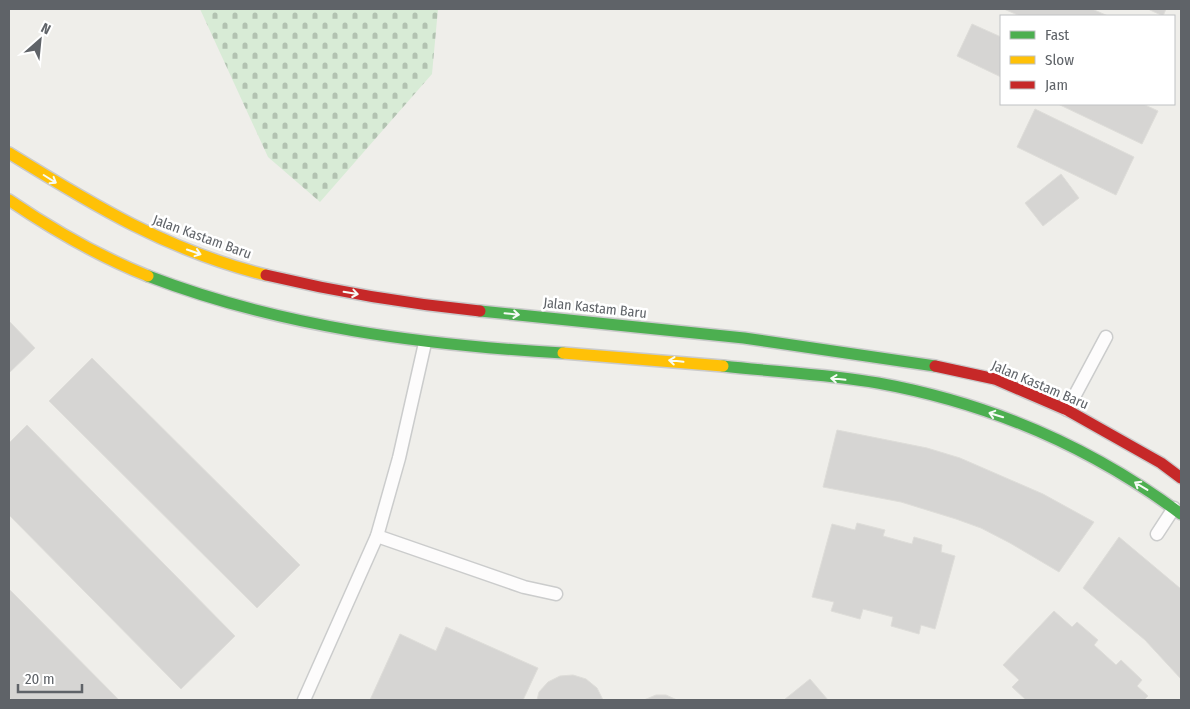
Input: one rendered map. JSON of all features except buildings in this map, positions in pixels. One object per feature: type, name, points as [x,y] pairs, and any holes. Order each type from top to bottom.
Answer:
[{"type":"street","name":"Jalan Kastam Baru","points":[[9,153],[84,200],[160,240],[242,269],[307,285],[422,305],[744,338],[914,361],[995,379],[1067,410],[1161,464],[1181,478]]},
{"type":"street","points":[[9,200],[81,245],[157,280],[219,302],[296,321],[425,343],[645,358],[878,383],[951,401],[1026,425],[1095,458],[1178,511]]},
{"type":"lane","points":[[1067,410],[1106,337]]},
{"type":"lane","points":[[304,700],[376,536],[399,458],[425,343]]},
{"type":"lane","points":[[1157,534],[1178,511]]},
{"type":"lane","points":[[376,536],[524,587],[556,594]]},
{"type":"green space","points":[[200,9],[438,9],[432,74],[320,202],[268,157]]},
{"type":"traffic: fast","points":[[148,276],[198,294],[249,308],[352,331],[457,345],[563,353]]},
{"type":"traffic: fast","points":[[480,311],[744,338],[935,366]]},
{"type":"traffic: fast","points":[[723,366],[859,380],[960,402],[1037,431],[1075,448],[1147,490],[1181,514]]},
{"type":"traffic: slow","points":[[9,153],[132,225],[196,253],[266,275]]},
{"type":"traffic: slow","points":[[9,200],[76,242],[148,276]]},
{"type":"traffic: slow","points":[[563,353],[723,366]]},
{"type":"traffic: jam","points":[[266,275],[373,297],[480,311]]},
{"type":"traffic: jam","points":[[935,366],[995,379],[1067,410],[1161,463],[1181,478]]}]
